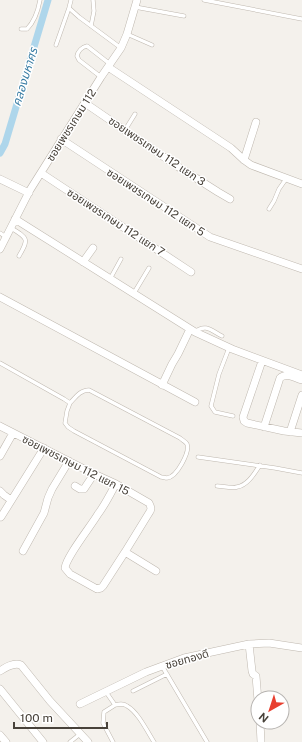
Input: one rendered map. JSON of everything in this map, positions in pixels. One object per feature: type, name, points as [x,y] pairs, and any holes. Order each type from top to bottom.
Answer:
[{"type":"street","name":"ซอยเพชรเกษม 112","points":[[0,249],[3,235],[11,227],[29,193],[61,140],[121,48],[128,34],[136,4]]},
{"type":"street","points":[[109,66],[231,148],[251,165],[302,184]]},
{"type":"street","name":"ซอยเพชรเกษม 112 แยก 3","points":[[85,103],[212,189],[230,199]]},
{"type":"street","points":[[244,160],[256,122]]},
{"type":"street","name":"ซอยเพชรเกษม 112 แยก 5","points":[[61,140],[210,237],[302,269]]},
{"type":"street","name":"ซอยเพชรเกษม 112 แยก 7","points":[[41,173],[191,272]]},
{"type":"street","points":[[1,179],[29,193]]},
{"type":"street","points":[[15,219],[193,331],[229,348],[302,375]]},
{"type":"street","points":[[83,262],[93,248]]},
{"type":"street","points":[[0,298],[195,402]]},
{"type":"street","points":[[162,385],[181,348],[193,331]]},
{"type":"street","points":[[262,361],[243,417],[244,421],[264,427],[302,433]]},
{"type":"street","points":[[264,427],[280,378],[286,375],[302,380]]},
{"type":"street","points":[[290,432],[302,395]]},
{"type":"street","name":"ซอยเพชรเกษม 112 แยก 15","points":[[0,426],[116,484],[149,503],[151,510],[125,552]]},
{"type":"street","points":[[0,456],[13,433]]},
{"type":"street","points":[[1,517],[44,448]]},
{"type":"street","points":[[24,551],[44,513],[52,489],[69,461]]},
{"type":"street","points":[[75,486],[80,489],[84,489],[94,474]]},
{"type":"street","points":[[116,484],[99,514],[65,565],[65,568],[70,574],[97,589],[103,586],[125,552],[156,571]]},
{"type":"street","points":[[0,491],[11,500]]},
{"type":"street","name":"ซอยทองดี","points":[[80,704],[162,666],[184,658],[248,644],[269,643],[302,648]]},
{"type":"street","points":[[248,644],[252,671],[256,676],[257,690]]},
{"type":"street","points":[[1,669],[17,663],[21,665],[50,701],[88,742]]},
{"type":"street","points":[[0,689],[43,742]]},
{"type":"street","points":[[260,730],[261,742]]},
{"type":"street","points":[[0,735],[6,742]]},
{"type":"lane","points":[[21,29],[27,29],[31,25],[36,16],[40,0]]},
{"type":"lane","points":[[56,45],[72,0]]},
{"type":"lane","points":[[91,26],[94,11],[93,0]]},
{"type":"lane","points":[[204,0],[302,18]]},
{"type":"lane","points":[[136,4],[184,16]]},
{"type":"lane","points":[[69,8],[121,48]]},
{"type":"lane","points":[[128,34],[152,45]]},
{"type":"lane","points":[[101,77],[79,60],[77,56],[83,46],[87,46],[109,66]]},
{"type":"lane","points":[[125,130],[135,114]]},
{"type":"lane","points":[[269,209],[279,189],[287,178]]},
{"type":"lane","points":[[11,227],[26,239],[25,245],[19,256]]},
{"type":"lane","points":[[110,279],[121,258]]},
{"type":"lane","points":[[134,293],[149,268]]},
{"type":"lane","points":[[193,331],[208,328],[222,336]]},
{"type":"lane","points":[[229,348],[219,374],[211,406],[215,412],[233,416]]},
{"type":"lane","points":[[0,363],[70,403]]},
{"type":"lane","points":[[89,390],[168,431],[185,442],[187,450],[183,461],[176,472],[168,478],[161,477],[68,427],[65,423],[65,418],[70,403],[82,391],[89,390]]},
{"type":"lane","points":[[198,457],[302,473]]},
{"type":"lane","points":[[218,486],[236,488],[243,485],[251,479],[260,466]]},
{"type":"lane","points":[[162,666],[207,742]]},
{"type":"lane","points":[[133,691],[167,674]]},
{"type":"lane","points":[[106,691],[114,705]]},
{"type":"lane","points":[[113,742],[103,723],[103,716],[104,712],[114,705],[121,704],[126,705],[133,710],[154,742]]},
{"type":"lane","points":[[70,742],[80,734]]},
{"type":"waterway","name":"คลองมหาศร","points":[[0,153],[5,144],[48,0]]}]
